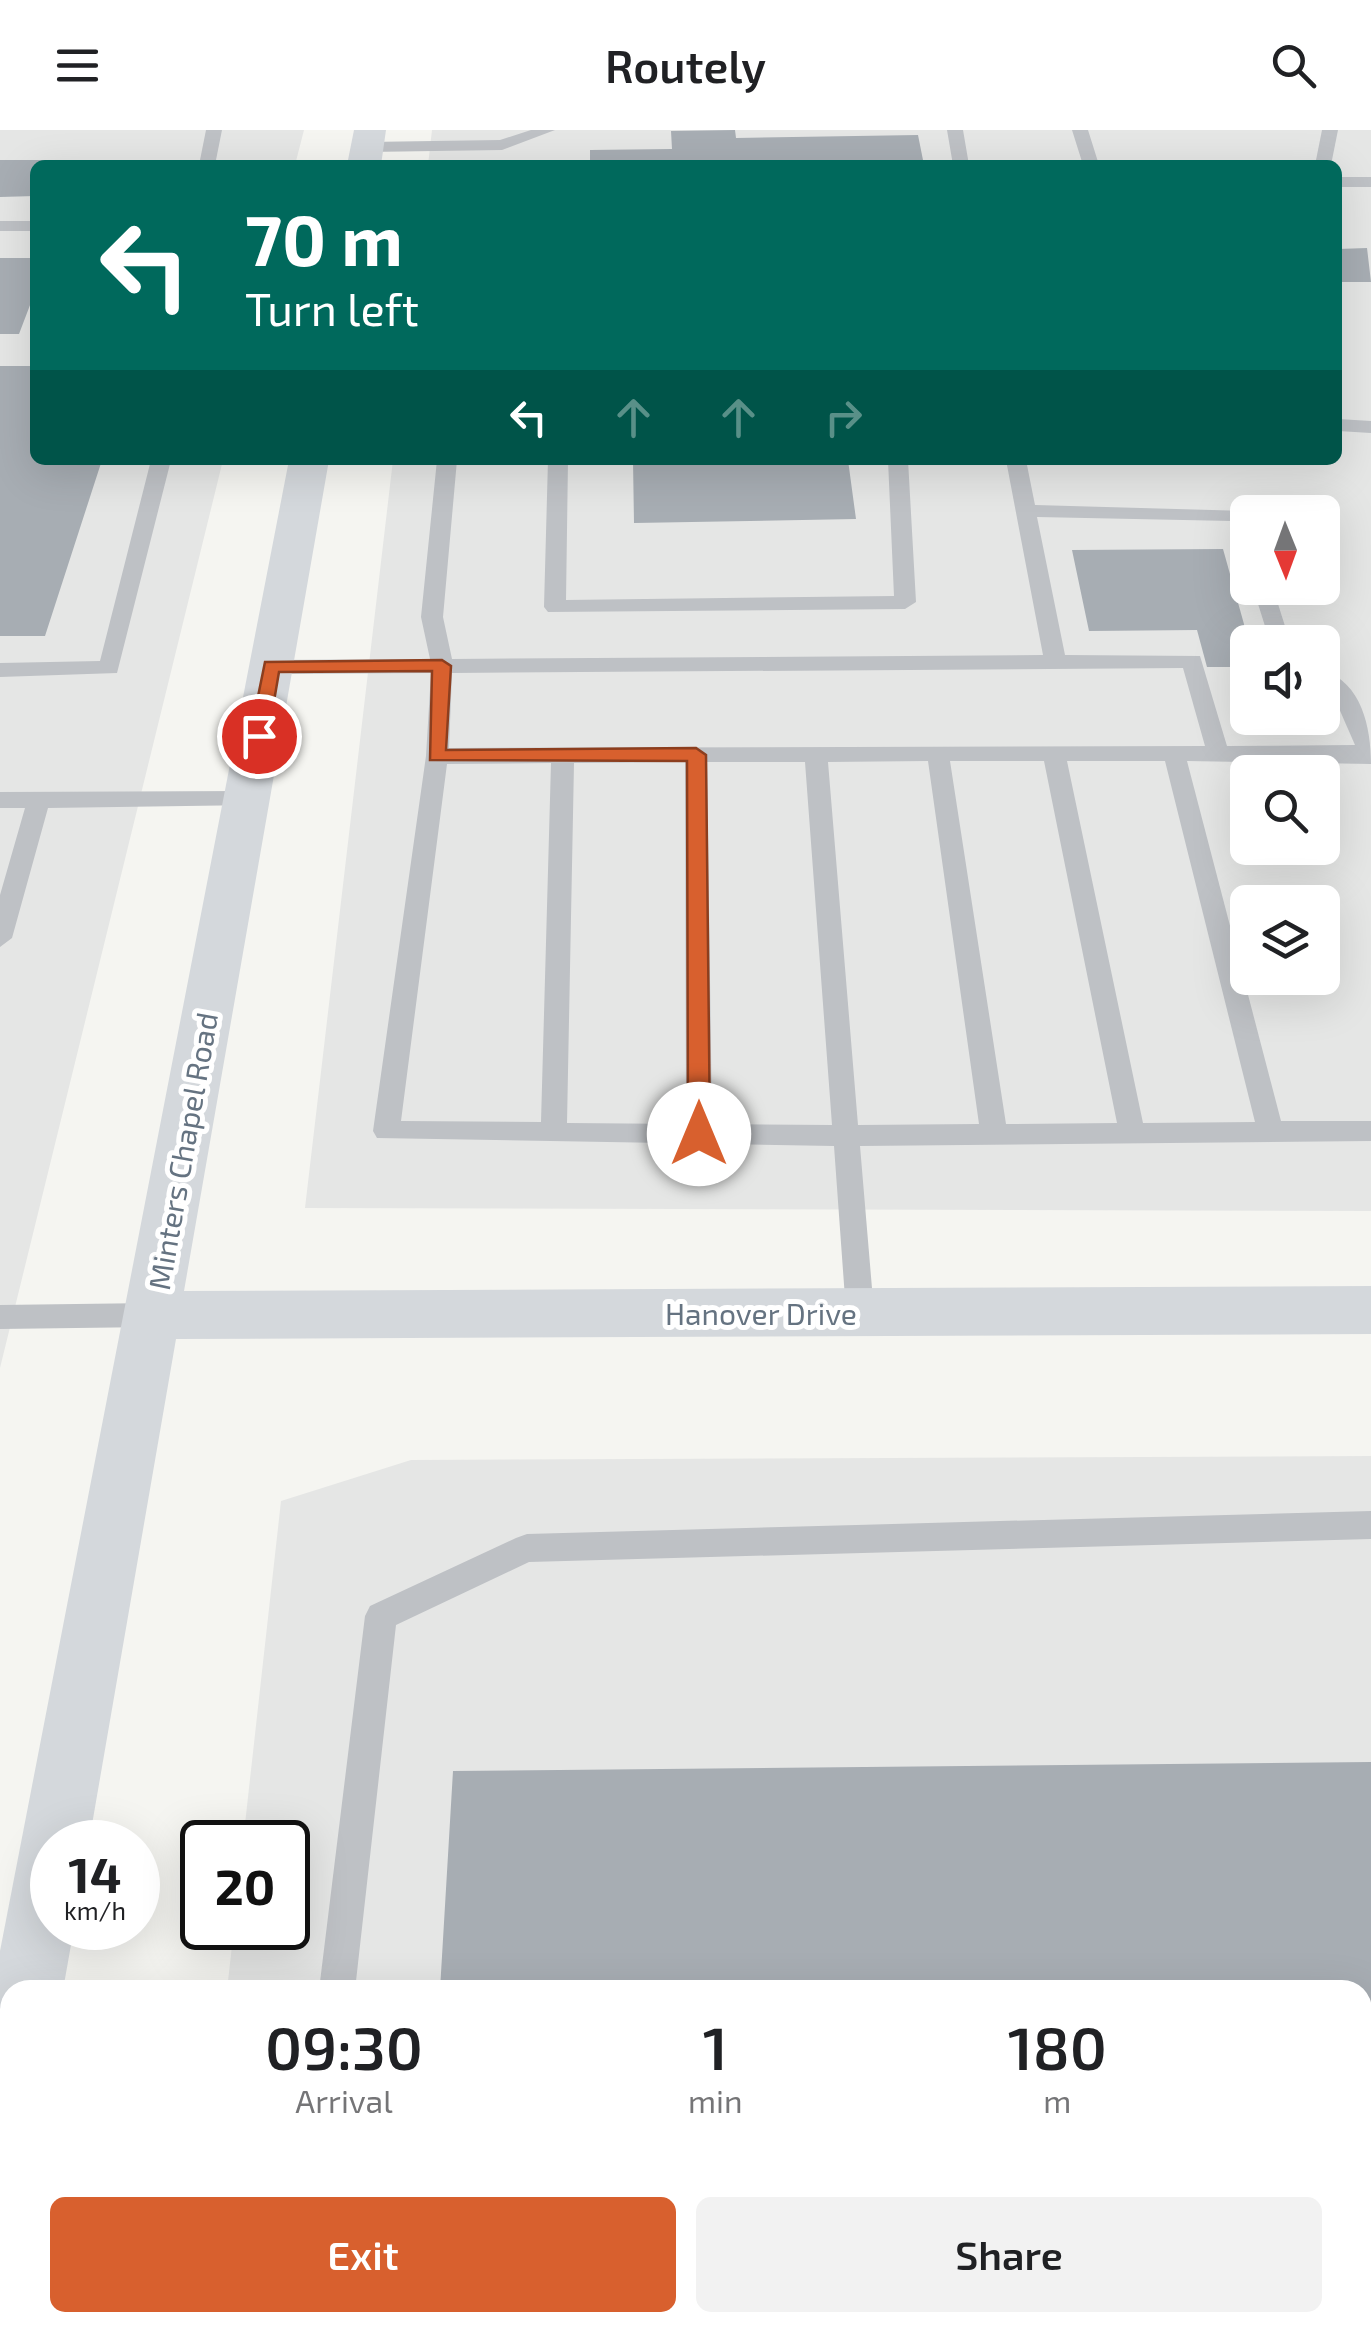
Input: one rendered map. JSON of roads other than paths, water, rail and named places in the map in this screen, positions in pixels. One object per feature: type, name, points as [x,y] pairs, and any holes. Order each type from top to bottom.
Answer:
[{"type":"street","name":"Minters Chapel Road","points":[[59,1820],[309,465]]},
{"type":"street","name":"Hanover Drive","points":[[152,1315],[1371,1310]]},
{"type":"street","points":[[30,1980],[35,1950]]},
{"type":"lane","points":[[208,160],[214,130]]},
{"type":"lane","points":[[367,147],[502,145],[547,130]]},
{"type":"lane","points":[[955,130],[961,160]]},
{"type":"lane","points":[[1080,130],[1089,160]]},
{"type":"lane","points":[[1325,160],[1330,130]]},
{"type":"lane","points":[[476,160],[477,145]]},
{"type":"lane","points":[[1342,182],[1371,182]]},
{"type":"lane","points":[[0,226],[30,226]]},
{"type":"lane","points":[[1342,425],[1371,426]]},
{"type":"lane","points":[[0,670],[109,668],[161,465]]},
{"type":"lane","points":[[447,465],[432,617],[442,666],[437,756],[386,1131],[846,1136],[1371,1131]]},
{"type":"lane","points":[[558,465],[555,608],[905,602],[898,465]]},
{"type":"lane","points":[[1017,465],[1055,661]]},
{"type":"lane","points":[[1026,511],[1230,516]]},
{"type":"lane","points":[[272,666],[1192,660],[1218,753]]},
{"type":"lane","points":[[437,756],[1371,754],[1340,689]]},
{"type":"lane","points":[[1174,753],[1271,1132]]},
{"type":"lane","points":[[816,754],[860,1312]]},
{"type":"lane","points":[[938,754],[994,1134]]},
{"type":"lane","points":[[1054,754],[1132,1133]]},
{"type":"lane","points":[[696,755],[699,1134]]},
{"type":"lane","points":[[554,1132],[562,756]]},
{"type":"lane","points":[[0,800],[248,800]]},
{"type":"lane","points":[[0,938],[39,800]]},
{"type":"lane","points":[[0,1317],[152,1315]]},
{"type":"lane","points":[[338,1980],[380,1616],[527,1548],[1371,1526]]}]
